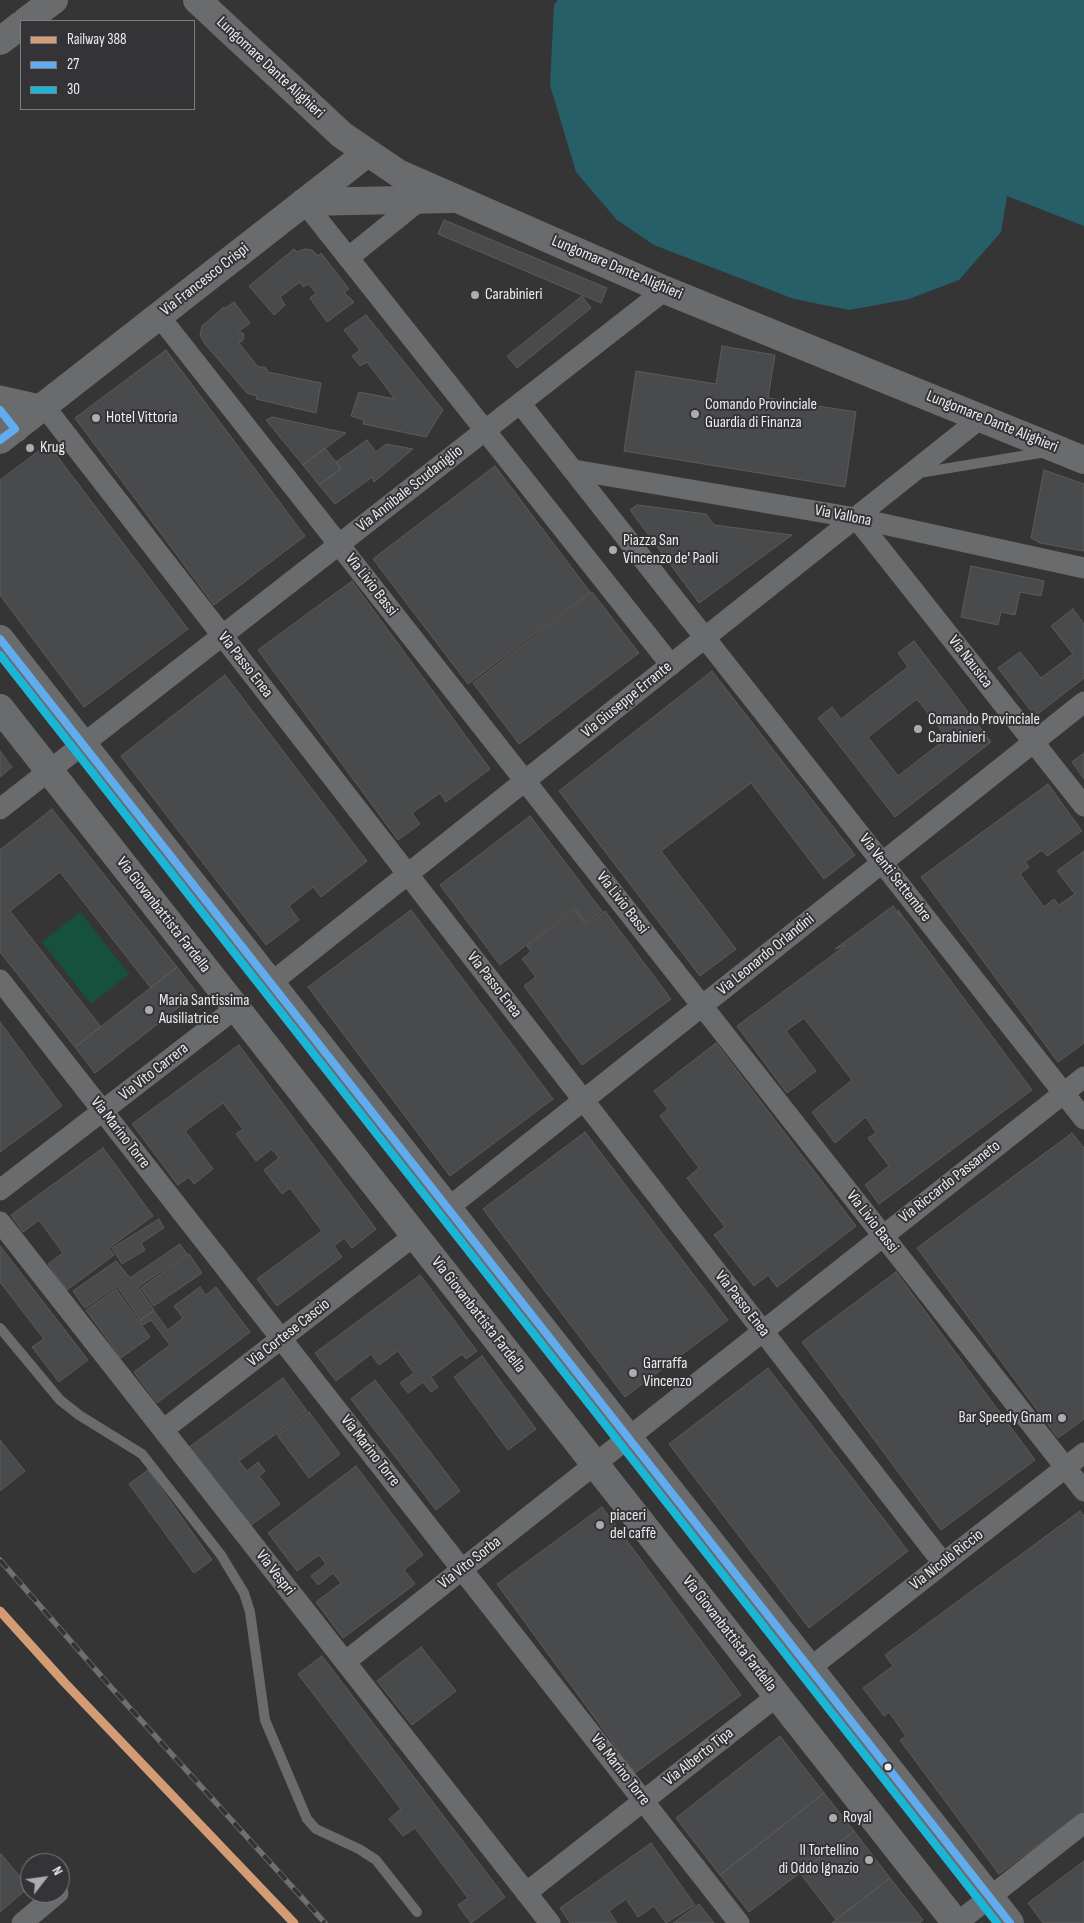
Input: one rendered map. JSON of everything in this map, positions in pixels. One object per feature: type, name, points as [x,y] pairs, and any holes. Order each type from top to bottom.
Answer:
[{"type":"main road","points":[[27,20],[54,0]]},
{"type":"main road","name":"Lungomare Dante Alighieri","points":[[197,0],[342,135],[366,154],[398,173],[666,290],[1072,455]]},
{"type":"main road","points":[[0,41],[20,26]]},
{"type":"main road","name":"Via Francesco Crispi","points":[[5,426],[44,406],[366,154]]},
{"type":"main road","points":[[304,202],[458,199]]},
{"type":"main road","points":[[0,639],[1010,1923]]},
{"type":"main road","name":"Via Giovanbattista Fardella","points":[[0,708],[956,1923]]},
{"type":"street","points":[[348,258],[420,200]]},
{"type":"street","points":[[304,202],[671,665]]},
{"type":"street","name":"Via Annibale Scudaniglio","points":[[0,809],[666,290]]},
{"type":"street","name":"Via Livio Bassi","points":[[159,316],[1084,1491]]},
{"type":"street","points":[[0,396],[44,406]]},
{"type":"street","name":"Via Venti Settembre","points":[[520,403],[1084,1118]]},
{"type":"street","name":"Via Passo Enea","points":[[44,406],[943,1563]]},
{"type":"street","name":"Via Giuseppe Errante","points":[[271,984],[982,417]]},
{"type":"street","name":"Via Vallona","points":[[574,470],[856,518],[1084,568]]},
{"type":"street","name":"Via Nausica","points":[[856,518],[1084,806]]},
{"type":"street","name":"Via Leonardo Orlandini","points":[[448,1208],[1084,702]]},
{"type":"street","name":"Via Marino Torre","points":[[0,980],[739,1923]]},
{"type":"street","name":"Via Vito Carrera","points":[[0,1190],[236,1008]]},
{"type":"street","name":"Via Riccardo Passaneto","points":[[627,1436],[1084,1077]]},
{"type":"street","name":"Via Vespri","points":[[0,1222],[550,1923]]},
{"type":"street","name":"Via Cortese Cascio","points":[[163,1430],[415,1235]]},
{"type":"street","name":"Via Vito Sorba","points":[[345,1662],[595,1464],[627,1436]]},
{"type":"street","name":"Via Nicolò Riccio","points":[[810,1668],[1084,1453]]},
{"type":"street","name":"Via Alberto Tipa","points":[[526,1893],[777,1696]]},
{"type":"street","points":[[956,1923],[1084,1823]]},
{"type":"street","points":[[22,1923],[46,1903]]},
{"type":"lane","points":[[911,474],[1072,455]]},
{"type":"lane","points":[[0,1328],[60,1400],[79,1415],[142,1454],[221,1554],[244,1593],[250,1612],[265,1720],[307,1819],[316,1829],[359,1849],[376,1860],[417,1912]]},
{"type":"green space","points":[[80,912],[129,974],[91,1004],[42,942]]},
{"type":"water","points":[[558,0],[1084,0],[1084,226],[1007,196],[1001,232],[959,280],[909,299],[849,310],[794,299],[654,245],[617,220],[576,172],[550,85],[554,5]]},
{"type":"building","points":[[444,220],[607,288],[601,303],[438,234]]},
{"type":"building","points":[[294,249],[297,252],[305,249],[312,250],[318,256],[321,253],[349,289],[344,292],[354,302],[327,322],[310,298],[316,293],[308,284],[303,287],[300,282],[280,297],[285,305],[274,315],[249,286]]},
{"type":"building","points":[[582,296],[591,308],[517,368],[507,356]]},
{"type":"building","points":[[234,302],[250,323],[239,331],[244,334],[243,340],[239,343],[258,367],[265,367],[268,372],[321,383],[316,413],[256,399],[257,396],[247,393],[205,344],[200,335],[202,326],[224,307],[224,309]]},
{"type":"building","points":[[366,315],[443,410],[426,437],[363,424],[364,420],[351,416],[359,392],[395,399],[367,362],[360,366],[352,356],[360,350],[344,330]]},
{"type":"building","points":[[722,346],[775,355],[768,398],[856,412],[845,487],[624,451],[636,371],[716,384]]},
{"type":"building","points":[[166,350],[305,536],[214,605],[75,418]]},
{"type":"building","points":[[272,417],[346,433],[303,465],[266,420]]},
{"type":"building","points":[[367,440],[376,452],[386,444],[413,449],[374,482],[372,477],[335,504],[319,485],[341,469],[336,462]]},
{"type":"building","points":[[48,444],[188,629],[84,707],[0,595],[0,480]]},
{"type":"building","points":[[325,448],[341,469],[319,485],[303,465]]},
{"type":"building","points":[[495,466],[590,592],[468,684],[373,559]]},
{"type":"building","points":[[1044,470],[1084,484],[1084,551],[1040,543],[1031,538]]},
{"type":"building","points":[[637,505],[706,514],[714,525],[792,535],[699,603],[630,510]]},
{"type":"building","points":[[971,566],[1044,581],[1041,596],[1020,592],[1015,615],[1001,612],[998,625],[961,617]]},
{"type":"building","points":[[352,581],[490,769],[446,802],[440,793],[412,813],[420,824],[398,840],[258,650]]},
{"type":"building","points":[[592,592],[639,653],[519,744],[473,683]]},
{"type":"building","points":[[1073,609],[1084,624],[1084,678],[1035,716],[998,668],[1020,652],[1041,678],[1073,654],[1051,626]]},
{"type":"building","points":[[914,641],[991,742],[895,817],[818,718],[832,707],[841,719],[908,667],[898,653]],"holes":[[[917,699],[947,738],[898,776],[868,737]]]},
{"type":"building","points":[[712,671],[855,855],[824,879],[751,783],[661,851],[736,949],[700,976],[559,791]]},
{"type":"building","points":[[225,675],[367,861],[321,897],[313,887],[289,906],[299,920],[266,945],[121,756]]},
{"type":"building","points":[[0,751],[12,767],[0,777]]},
{"type":"building","points":[[1084,753],[1084,779],[1072,762]]},
{"type":"building","points":[[1048,784],[1082,831],[1047,856],[1042,850],[1025,862],[1029,867],[1020,874],[1044,907],[1054,899],[1059,905],[1075,894],[1057,871],[1084,851],[1084,1043],[1058,1062],[921,877]]},
{"type":"building","points":[[52,809],[177,967],[151,988],[60,872],[10,911],[101,1027],[75,1047],[0,952],[0,850]]},
{"type":"building","points":[[530,816],[602,911],[586,923],[575,908],[500,965],[440,885]]},
{"type":"building","points":[[893,906],[901,917],[898,910],[1032,1090],[879,1204],[865,1185],[889,1166],[868,1138],[876,1133],[866,1117],[835,1143],[812,1112],[852,1080],[804,1018],[786,1031],[816,1071],[787,1093],[737,1026],[846,945],[835,949]]},
{"type":"building","points":[[411,910],[553,1099],[450,1176],[308,987]]},
{"type":"building","points":[[575,910],[586,925],[605,911],[671,999],[582,1065],[524,986],[536,977],[522,959],[531,952],[527,946]]},
{"type":"building","name":"Maria Santissima Ausiliatrice","points":[[177,967],[197,993],[95,1073],[75,1047]]},
{"type":"building","points":[[0,1022],[62,1106],[0,1152]]},
{"type":"building","points":[[716,1043],[856,1226],[777,1287],[768,1275],[754,1286],[714,1235],[725,1227],[687,1178],[699,1168],[660,1116],[668,1109],[654,1091]]},
{"type":"building","points":[[239,1045],[376,1229],[352,1248],[344,1238],[334,1246],[342,1257],[277,1306],[257,1279],[322,1231],[290,1188],[282,1194],[264,1170],[279,1158],[272,1149],[256,1161],[236,1134],[243,1129],[223,1103],[185,1131],[213,1169],[194,1184],[189,1177],[178,1185],[132,1124]]},
{"type":"building","points":[[585,1132],[728,1320],[625,1397],[483,1209]]},
{"type":"building","points":[[1072,1133],[1084,1148],[1084,1419],[1058,1438],[917,1248]]},
{"type":"building","points":[[103,1148],[153,1216],[109,1248],[114,1255],[67,1290],[48,1264],[63,1253],[39,1220],[23,1232],[11,1215]]},
{"type":"building","points":[[159,1219],[164,1228],[141,1243],[145,1250],[122,1264],[112,1248]]},
{"type":"building","points":[[180,1244],[187,1254],[138,1287],[154,1310],[140,1320],[117,1286],[85,1308],[73,1291],[116,1261],[130,1278]]},
{"type":"building","points":[[0,1246],[88,1360],[59,1382],[32,1347],[44,1339],[0,1282]]},
{"type":"building","points":[[189,1254],[202,1273],[154,1306],[141,1288]]},
{"type":"building","points":[[896,1272],[1035,1460],[941,1530],[802,1342]]},
{"type":"building","points":[[420,1275],[477,1351],[466,1359],[462,1354],[431,1377],[438,1387],[431,1392],[423,1382],[408,1393],[400,1383],[414,1373],[398,1351],[379,1365],[371,1354],[336,1381],[315,1353]]},
{"type":"building","points":[[200,1287],[206,1295],[216,1287],[250,1332],[157,1403],[134,1372],[170,1345],[151,1320],[143,1325],[140,1321],[154,1311],[168,1330],[183,1318],[174,1306]]},
{"type":"building","points":[[116,1289],[150,1337],[121,1358],[86,1310]]},
{"type":"building","points":[[482,1356],[536,1429],[508,1450],[454,1377]]},
{"type":"building","points":[[768,1368],[908,1551],[809,1628],[669,1444]]},
{"type":"building","points":[[283,1378],[307,1411],[239,1461],[247,1471],[258,1462],[265,1471],[259,1476],[280,1504],[247,1528],[188,1448]]},
{"type":"building","points":[[375,1380],[460,1491],[436,1510],[351,1399]]},
{"type":"building","points":[[309,1412],[340,1454],[309,1478],[277,1435]]},
{"type":"building","points":[[0,1440],[25,1471],[0,1491]]},
{"type":"building","points":[[356,1466],[423,1555],[404,1570],[415,1584],[343,1638],[316,1602],[341,1583],[333,1573],[318,1585],[311,1576],[326,1564],[319,1555],[297,1571],[268,1533]]},
{"type":"building","points":[[148,1470],[212,1560],[194,1573],[129,1484]]},
{"type":"building","points":[[602,1507],[741,1695],[635,1773],[497,1584]]},
{"type":"building","points":[[1080,1511],[1084,1516],[1084,1811],[999,1874],[900,1740],[906,1736],[889,1712],[884,1716],[863,1688],[893,1666],[885,1655]]},
{"type":"building","points":[[421,1647],[456,1691],[412,1725],[377,1681]]},
{"type":"building","points":[[322,1656],[505,1897],[471,1923],[458,1905],[468,1898],[415,1828],[403,1836],[389,1819],[401,1809],[298,1674]]},
{"type":"building","points":[[780,1736],[824,1793],[720,1875],[676,1818]]},
{"type":"building","points":[[824,1793],[854,1831],[749,1912],[720,1875]]},
{"type":"building","points":[[854,1831],[890,1878],[836,1920],[800,1873]]},
{"type":"building","points":[[651,1843],[695,1905],[666,1923],[654,1906],[638,1917],[626,1899],[609,1911],[617,1923],[570,1923],[560,1908]]},
{"type":"building","points":[[0,1855],[20,1876],[20,1895],[0,1912]]},
{"type":"building","points":[[1084,1861],[1084,1923],[1043,1923],[1028,1903]]},
{"type":"building","points":[[890,1878],[923,1920],[920,1923],[832,1923]]},
{"type":"building","points":[[699,1904],[714,1923],[673,1923]]},
{"type":"railway","points":[[0,1560],[109,1685],[325,1923]]},
{"type":"rail line","name":"388","points":[[0,1611],[65,1683],[294,1923]]},
{"type":"transit line","name":"27","points":[[0,410],[15,429],[0,440]]},
{"type":"transit line","name":"27","points":[[0,639],[1010,1923]]},
{"type":"transit line","name":"30","points":[[0,655],[997,1923]]},
{"type":"place","name":"Carabinieri","points":[[475,295]]},
{"type":"place","name":"Comando Provinciale Guardia di Finanza","points":[[695,414]]},
{"type":"place","name":"Hotel Vittoria","points":[[96,418]]},
{"type":"place","name":"Krug","points":[[30,448]]},
{"type":"place","name":"Piazza San Vincenzo de' Paoli","points":[[613,550]]},
{"type":"place","name":"Comando Provinciale Carabinieri","points":[[918,729]]},
{"type":"place","name":"Maria Santissima Ausiliatrice","points":[[149,1010]]},
{"type":"place","name":"Garraffa Vincenzo","points":[[633,1373]]},
{"type":"place","name":"Bar Speedy Gnam","points":[[1062,1418]]},
{"type":"place","name":"piaceri del caffè","points":[[600,1525]]},
{"type":"place","name":"Royal","points":[[833,1818]]},
{"type":"place","name":"Il Tortellino di Oddo Ignazio","points":[[869,1860]]}]
